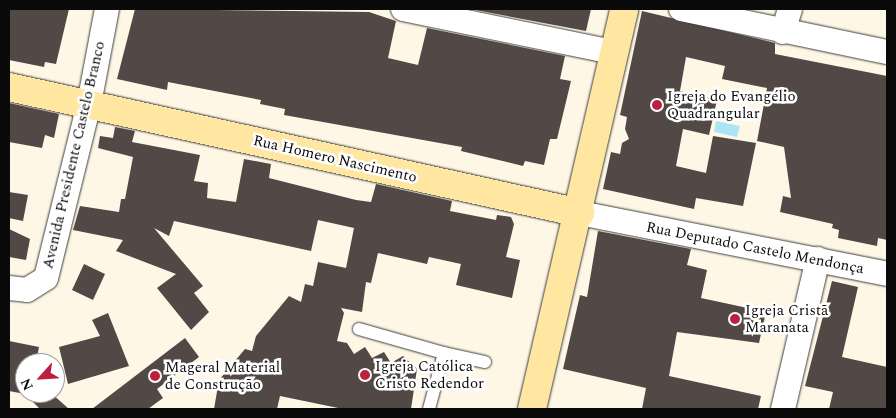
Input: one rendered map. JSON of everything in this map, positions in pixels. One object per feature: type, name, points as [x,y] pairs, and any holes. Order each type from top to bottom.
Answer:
[{"type":"street","name":"Avenida Presidente Castelo Branco","points":[[18,289],[46,278],[89,104],[107,9]]},
{"type":"street","points":[[403,9],[613,52]]},
{"type":"street","points":[[532,409],[580,213],[613,52],[624,9]]},
{"type":"street","points":[[681,9],[783,32],[887,52]]},
{"type":"street","points":[[783,32],[790,9]]},
{"type":"street","name":"Rua Homero Nascimento","points":[[9,87],[580,213]]},
{"type":"street","name":"Rua Deputado Castelo Mendonça","points":[[580,213],[887,274]]},
{"type":"street","points":[[783,409],[818,259]]},
{"type":"lane","points":[[359,329],[444,354],[485,362]]},
{"type":"lane","points":[[429,409],[444,354]]},
{"type":"water","points":[[716,121],[740,126],[737,137],[714,132]]},
{"type":"building","points":[[9,9],[69,9],[56,64],[45,62],[44,67],[9,60]]},
{"type":"building","points":[[135,9],[369,12],[396,21],[388,58],[418,65],[427,28],[565,56],[560,79],[571,81],[557,139],[550,139],[544,165],[525,161],[523,166],[461,151],[462,147],[284,115],[285,109],[260,104],[261,100],[168,82],[167,90],[117,79]]},
{"type":"building","points":[[470,9],[591,9],[586,31]]},
{"type":"building","points":[[642,11],[775,43],[775,54],[887,76],[887,240],[878,238],[877,246],[838,238],[839,230],[832,228],[833,224],[780,212],[783,196],[791,198],[784,147],[757,141],[767,88],[722,79],[725,66],[686,57],[680,91],[717,100],[709,135],[683,129],[676,166],[706,173],[713,136],[756,143],[743,206],[696,198],[694,209],[603,189],[611,152],[620,154],[622,143],[629,139],[625,129],[627,117],[620,115]]},
{"type":"building","points":[[9,103],[59,114],[54,138],[45,135],[42,148],[9,142]]},
{"type":"building","points":[[115,127],[135,131],[132,142],[200,155],[194,181],[208,183],[207,198],[236,202],[244,159],[271,164],[269,178],[356,200],[371,202],[376,184],[452,201],[450,211],[496,220],[497,215],[511,217],[514,224],[506,257],[520,260],[512,298],[456,285],[461,264],[429,257],[427,264],[378,253],[371,283],[366,282],[362,312],[341,308],[344,313],[337,341],[347,343],[354,354],[365,347],[372,358],[384,352],[391,363],[403,356],[417,369],[411,409],[343,409],[280,396],[277,409],[214,409],[219,380],[245,349],[252,351],[256,336],[289,296],[301,302],[305,284],[313,286],[318,262],[346,268],[354,228],[318,220],[311,251],[174,221],[169,236],[154,228],[203,286],[194,293],[209,312],[191,330],[157,288],[176,274],[116,251],[123,240],[73,230],[80,206],[119,212],[121,199],[125,199],[133,157],[98,148],[100,136],[113,138]]},
{"type":"building","points":[[9,192],[28,195],[23,221],[9,218]]},
{"type":"building","points":[[9,229],[30,239],[26,260],[9,257]]},
{"type":"building","points":[[598,231],[691,249],[687,265],[707,270],[701,298],[766,312],[759,343],[677,332],[669,376],[761,396],[758,409],[642,409],[646,388],[563,369],[580,295],[587,297]]},
{"type":"building","points":[[84,264],[105,274],[93,300],[72,290]]},
{"type":"building","points":[[832,281],[858,287],[842,357],[887,367],[887,409],[829,409],[833,392],[805,386]]},
{"type":"building","points":[[108,313],[129,366],[68,384],[65,372],[65,353],[60,353],[59,347],[100,336],[92,320]]},
{"type":"building","name":"Mageral Material de Construção","points":[[185,338],[199,357],[157,389],[163,398],[148,409],[92,409]]},
{"type":"building","points":[[9,341],[39,347],[38,353],[15,353],[15,392],[9,391]]},
{"type":"building","points":[[34,403],[62,403],[69,409],[40,409]]},
{"type":"place","name":"Igreja do Evangélio Quadrangular","points":[[657,105]]},
{"type":"place","name":"Igreja Cristã Maranata","points":[[735,319]]},
{"type":"place","name":"Igreja Católica Cristo Redendor","points":[[365,375]]},
{"type":"place","name":"Mageral Material de Construção","points":[[155,376]]}]
